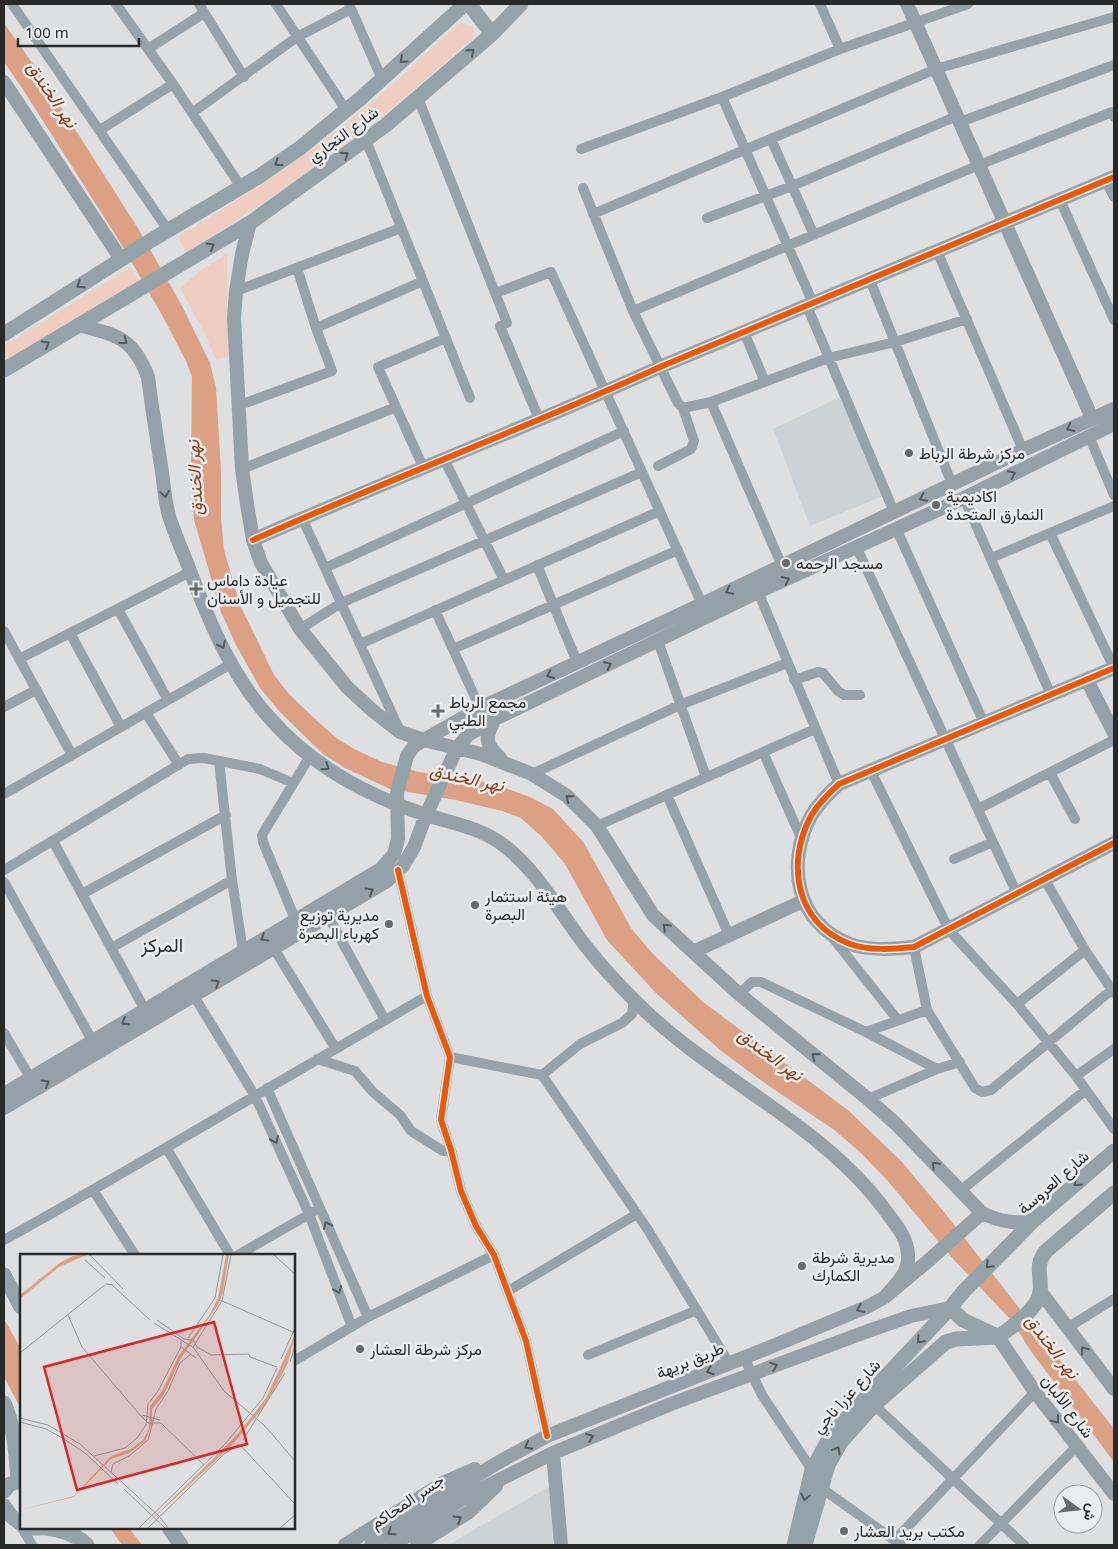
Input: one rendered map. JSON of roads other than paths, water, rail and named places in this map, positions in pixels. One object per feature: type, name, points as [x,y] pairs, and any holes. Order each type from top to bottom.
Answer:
[{"type":"main road","name":"شارع التجاري","points":[[121,259],[241,188],[300,148],[382,79],[465,4]]},
{"type":"main road","points":[[469,4],[492,34]]},
{"type":"main road","name":"شارع التجاري","points":[[78,325],[250,223],[366,140],[492,34],[521,4]]},
{"type":"main road","points":[[908,4],[1092,418]]},
{"type":"main road","points":[[4,82],[121,259],[4,334]]},
{"type":"main road","points":[[253,540],[423,467],[606,392],[660,366],[1110,179]]},
{"type":"main road","points":[[250,223],[242,254],[234,318],[242,469],[253,540],[261,563],[300,629],[347,687],[400,732],[506,763],[532,774],[567,796],[597,826],[653,915],[693,952],[740,994],[896,1124],[982,1213],[995,1219],[1009,1222],[1022,1223],[1034,1220]]},
{"type":"main road","points":[[4,370],[78,325],[115,335],[133,348],[142,361],[148,377],[168,514],[202,604],[231,664],[267,716],[310,756],[356,786],[397,799],[426,815],[478,830],[512,852],[540,884],[588,949],[634,1000],[713,1065],[828,1148],[878,1200],[902,1233],[908,1254],[908,1265],[904,1274],[885,1297]]},
{"type":"main road","points":[[4,1094],[145,1010],[190,990],[273,947],[301,921],[328,916],[387,881],[398,870],[414,847],[426,815],[457,748],[468,735],[496,719],[658,641],[755,586],[782,566],[1114,408]]},
{"type":"main road","points":[[4,1108],[190,990],[243,951],[301,921],[381,869],[394,854],[398,839],[397,799],[406,756],[414,746],[480,708],[702,604],[755,586],[856,546],[964,498],[1114,424]]},
{"type":"main road","points":[[1027,448],[1038,461]]},
{"type":"main road","points":[[1114,668],[839,784],[812,814],[802,840],[797,864],[798,877],[803,901],[814,917],[828,931],[850,944],[893,950],[914,947],[1114,843]]},
{"type":"main road","points":[[1087,680],[1114,733]]},
{"type":"main road","points":[[496,719],[488,737],[489,747],[506,763]]},
{"type":"main road","points":[[693,952],[803,901]]},
{"type":"main road","name":"شارع العروسة","points":[[964,1291],[1034,1220],[1114,1151]]},
{"type":"main road","points":[[950,1308],[963,1320],[1004,1333],[1034,1306],[1040,1291],[1040,1258],[1114,1193]]},
{"type":"main road","name":"طريق بريهة","points":[[464,1491],[499,1462],[547,1436],[869,1306],[885,1297],[982,1213]]},
{"type":"main road","points":[[4,1275],[20,1305]]},
{"type":"main road","name":"شارع عزرا ناجي","points":[[794,1545],[812,1470],[831,1435],[964,1291]]},
{"type":"main road","points":[[1040,1291],[1114,1387]]},
{"type":"main road","name":"طريق بريهة","points":[[464,1491],[508,1475],[552,1452],[670,1404],[911,1316],[950,1308]]},
{"type":"main road","name":"شارع عزرا ناجي","points":[[805,1545],[820,1487],[828,1465],[841,1442],[874,1406],[946,1342],[1004,1333]]},
{"type":"main road","name":"شارع الألبان","points":[[1004,1333],[1035,1392],[1114,1494]]},
{"type":"main road","points":[[4,1403],[11,1422],[20,1481],[10,1484],[4,1491]]},
{"type":"main road","points":[[4,1431],[15,1447]]},
{"type":"main road","points":[[552,1452],[561,1545]]},
{"type":"main road","points":[[345,1545],[443,1483],[485,1464],[499,1462]]},
{"type":"main road","points":[[416,1545],[469,1512],[508,1475]]},
{"type":"main road","name":"جسر المحاكم","points":[[371,1545],[464,1491]]},
{"type":"main road","name":"جسر المحاكم","points":[[393,1545],[464,1491]]},
{"type":"main road","points":[[4,1506],[19,1525]]},
{"type":"main road","points":[[58,1529],[72,1534],[87,1545]]},
{"type":"main road","points":[[170,1529],[181,1545]]},
{"type":"street","points":[[12,4],[168,230]]},
{"type":"street","points":[[116,4],[173,84],[241,188]]},
{"type":"street","points":[[276,4],[346,110]]},
{"type":"street","points":[[820,4],[840,49]]},
{"type":"street","points":[[581,149],[722,97],[840,49],[968,4]]},
{"type":"street","points":[[192,113],[297,37],[350,7],[382,79]]},
{"type":"street","points":[[148,49],[202,8],[244,76]]},
{"type":"street","points":[[593,214],[936,69],[1114,17]]},
{"type":"street","points":[[707,218],[959,119],[1114,65]]},
{"type":"street","points":[[100,130],[173,84]]},
{"type":"street","points":[[722,97],[787,246],[828,358],[894,512]]},
{"type":"street","points":[[418,98],[496,293],[504,325],[539,419]]},
{"type":"street","points":[[633,310],[979,165],[1112,112],[1114,117]]},
{"type":"street","points":[[771,139],[814,235]]},
{"type":"street","points":[[366,140],[470,398]]},
{"type":"street","points":[[1110,179],[1114,197]]},
{"type":"street","points":[[583,188],[633,310],[682,408],[694,445],[691,449],[658,466]]},
{"type":"street","points":[[1060,200],[1114,320]]},
{"type":"street","points":[[236,291],[401,228]]},
{"type":"street","points":[[937,251],[1027,448]]},
{"type":"street","points":[[240,405],[332,371],[297,268]]},
{"type":"street","points":[[496,293],[551,272],[702,604]]},
{"type":"street","points":[[870,280],[952,484]]},
{"type":"street","points":[[316,328],[423,281]]},
{"type":"street","points":[[682,408],[711,402],[828,358],[895,342],[967,319]]},
{"type":"street","points":[[744,332],[765,382]]},
{"type":"street","points":[[423,467],[378,367],[446,338]]},
{"type":"street","points":[[711,402],[782,566]]},
{"type":"street","points":[[242,469],[396,408]]},
{"type":"street","points":[[325,568],[624,431]]},
{"type":"street","points":[[1089,436],[1114,495]]},
{"type":"street","points":[[444,459],[504,580]]},
{"type":"street","points":[[300,629],[341,603],[642,472]]},
{"type":"street","points":[[964,498],[1051,695]]},
{"type":"street","points":[[991,558],[1114,506]]},
{"type":"street","points":[[360,644],[660,511]]},
{"type":"street","points":[[302,518],[400,732]]},
{"type":"street","points":[[896,528],[984,723]]},
{"type":"street","points":[[1050,533],[1114,668]]},
{"type":"street","points":[[856,546],[1017,894]]},
{"type":"street","points":[[453,649],[678,550]]},
{"type":"street","points":[[537,565],[577,662]]},
{"type":"street","points":[[19,659],[190,572]]},
{"type":"street","points":[[755,586],[839,784]]},
{"type":"street","points":[[118,609],[168,700]]},
{"type":"street","points":[[435,610],[480,708]]},
{"type":"street","points":[[4,631],[72,755]]},
{"type":"street","points":[[70,633],[121,727]]},
{"type":"street","points":[[658,641],[706,777]]},
{"type":"street","points":[[532,774],[680,705],[787,663]]},
{"type":"street","points":[[4,794],[231,664]]},
{"type":"street","points":[[794,680],[818,672],[823,673],[838,691],[844,695],[860,695]]},
{"type":"street","points":[[4,707],[36,690]]},
{"type":"street","points":[[146,713],[179,764]]},
{"type":"street","points":[[597,826],[815,729]]},
{"type":"street","points":[[978,809],[1114,740]]},
{"type":"street","points":[[763,752],[802,840]]},
{"type":"street","points":[[301,921],[263,842],[262,835],[310,756]]},
{"type":"street","points":[[4,870],[188,759],[196,758],[219,761],[260,769],[292,783]]},
{"type":"street","points":[[219,761],[232,880],[243,951]]},
{"type":"street","points":[[871,771],[949,930],[1017,1004],[1076,1076],[1114,1129]]},
{"type":"street","points":[[1050,773],[1075,819]]},
{"type":"street","points":[[667,795],[729,935]]},
{"type":"street","points":[[82,894],[226,816]]},
{"type":"street","points":[[53,841],[145,1010]]},
{"type":"street","points":[[954,859],[993,842]]},
{"type":"street","points":[[398,870],[427,996],[450,1057],[441,1120],[461,1191],[476,1226],[494,1256],[526,1341],[547,1436]]},
{"type":"street","points":[[112,948],[232,880]]},
{"type":"street","points":[[914,947],[927,1010],[975,1088],[982,1092],[991,1090],[1047,1042],[1114,990],[1085,950],[1045,880]]},
{"type":"street","points":[[4,882],[93,1042]]},
{"type":"street","points":[[328,916],[385,1020]]},
{"type":"street","points":[[828,931],[898,1020]]},
{"type":"street","points":[[273,947],[336,1049]]},
{"type":"street","points":[[1017,1004],[1085,950]]},
{"type":"street","points":[[740,994],[752,982],[758,981],[866,1032],[937,1069]]},
{"type":"street","points":[[190,990],[255,1096],[309,1214],[352,1327]]},
{"type":"street","points":[[4,1240],[167,1149],[267,1088],[427,996]]},
{"type":"street","points":[[542,1075],[580,1044],[622,1023],[632,1014],[634,1000]]},
{"type":"street","points":[[866,1032],[927,1010]]},
{"type":"street","points":[[4,1034],[31,1078]]},
{"type":"street","points":[[1076,1076],[1114,1049]]},
{"type":"street","points":[[450,1057],[542,1075],[637,1214],[729,1363]]},
{"type":"street","points":[[317,1059],[355,1071],[373,1092],[400,1115],[411,1131],[443,1151],[451,1150]]},
{"type":"street","points":[[868,1099],[937,1069],[960,1062]]},
{"type":"street","points":[[267,1088],[368,1317]]},
{"type":"street","points":[[960,1191],[1086,1090]]},
{"type":"street","points":[[167,1149],[229,1254]]},
{"type":"street","points":[[93,1190],[134,1254]]},
{"type":"street","points":[[240,1254],[320,1208]]},
{"type":"street","points":[[508,1291],[637,1214]]},
{"type":"street","points":[[295,1360],[368,1317],[494,1256]]},
{"type":"street","points":[[1067,1328],[1114,1299]]},
{"type":"street","points":[[588,1355],[697,1310]]},
{"type":"street","points":[[744,1357],[762,1395],[812,1470]]},
{"type":"street","points":[[820,1487],[898,1543],[953,1478],[1035,1392]]},
{"type":"street","points":[[874,1406],[1024,1545]]},
{"type":"street","points":[[980,1545],[1076,1447]]},
{"type":"street","points":[[22,1529],[32,1545]]},
{"type":"water","name":"نهر الخندق","points":[[4,23],[40,74],[139,230],[181,304],[210,363],[216,388],[224,550],[240,605],[274,675],[290,695],[314,718],[335,737],[354,749],[382,762],[419,772],[491,783],[530,797],[553,809],[584,843],[631,928],[652,953],[703,1002],[849,1111],[902,1162],[944,1212],[1114,1429],[1114,1462],[1030,1350],[1012,1321],[955,1261],[886,1179],[861,1153],[833,1129],[766,1084],[720,1050],[656,993],[607,940],[565,864],[542,837],[521,818],[502,811],[456,800],[390,789],[345,768],[323,754],[280,712],[260,688],[236,645],[221,612],[194,520],[191,480],[192,377],[186,361],[120,242],[4,62]]},
{"type":"water","points":[[4,1319],[20,1347],[20,1407],[4,1377]]},
{"type":"water","points":[[111,1529],[130,1529],[142,1545],[122,1545]]},
{"type":"place","name":"مركز شرطة الرباط","points":[[909,453]]},
{"type":"place","name":"اكاديمية النمارق المتحدة","points":[[936,505]]},
{"type":"place","name":"مسجد الرحمه","points":[[786,563]]},
{"type":"place","name":"عيادة داماس للتجميل و الأسنان","points":[[196,589]]},
{"type":"place","name":"مجمع الرباط الطبي","points":[[438,711]]},
{"type":"place","name":"هيئة استثمار البصرة","points":[[475,905]]},
{"type":"place","name":"مديرية توزيع كهرباء البصرة","points":[[389,924]]},
{"type":"place","name":"مديرية شرطة الكمارك","points":[[802,1266]]},
{"type":"place","name":"مركز شرطة العشار","points":[[360,1349]]},
{"type":"place","name":"مكتب بريد العشار","points":[[844,1531]]},
{"type":"district","name":"المركز","points":[[162,945]]}]
